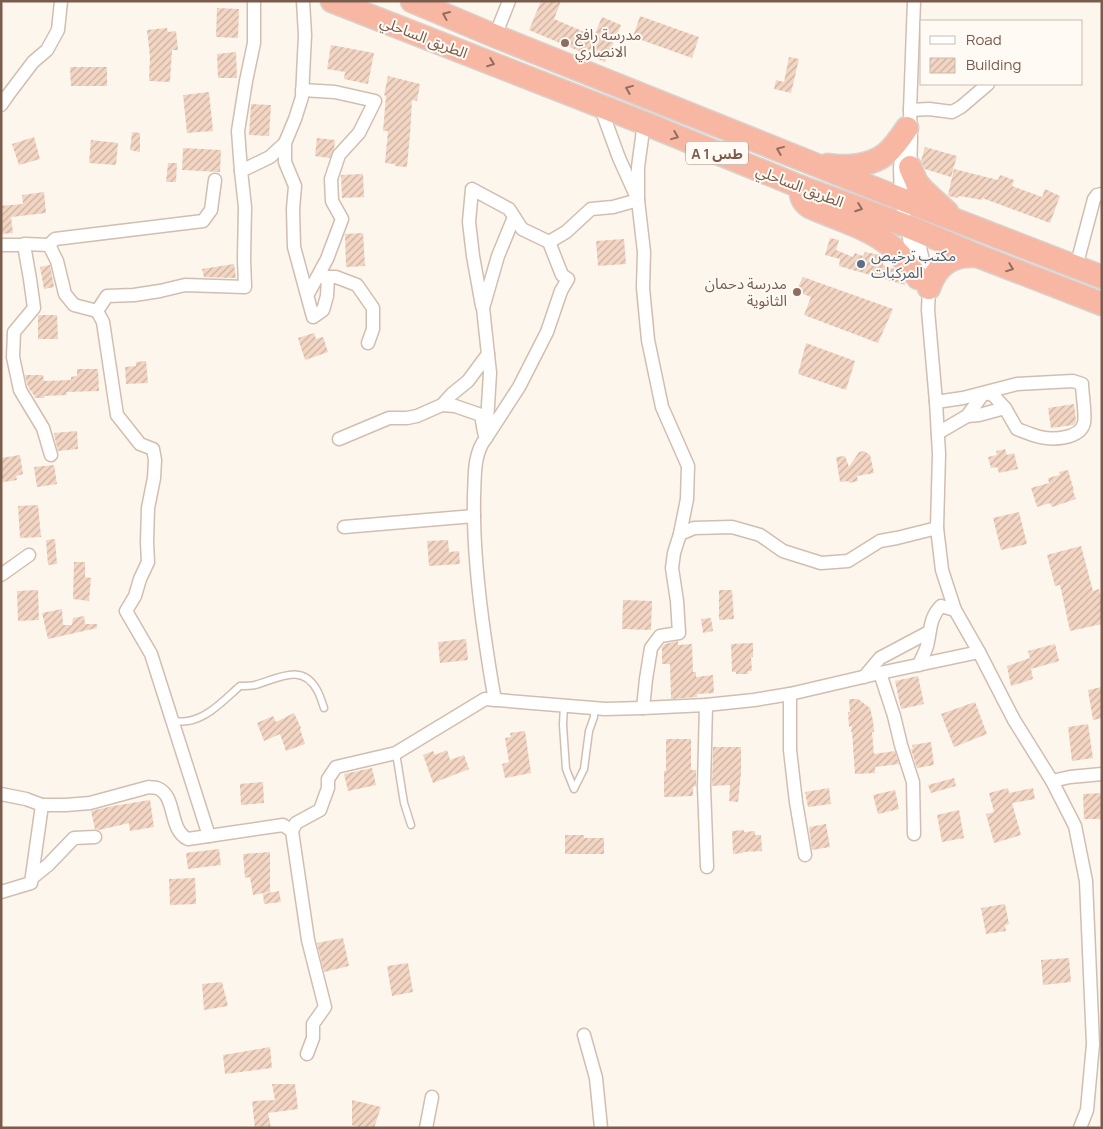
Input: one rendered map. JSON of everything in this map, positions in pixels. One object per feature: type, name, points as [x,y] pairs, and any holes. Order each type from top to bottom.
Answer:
[{"type":"highway","name":"الطريق الساحلي","points":[[332,1],[1102,304]]},
{"type":"highway","name":"الطريق الساحلي","points":[[412,1],[906,201],[1102,277]]},
{"type":"highway","points":[[809,162],[844,166],[867,163],[878,159],[887,153],[909,119]]},
{"type":"highway","points":[[910,168],[917,183],[923,190],[957,221]]},
{"type":"highway","points":[[801,187],[800,193],[805,204],[870,232],[902,256],[925,292],[937,271],[943,265],[960,257],[978,256]]},
{"type":"street","points":[[1,105],[33,62],[47,50],[58,30],[61,1]]},
{"type":"street","points":[[97,311],[108,296],[160,292],[185,285],[245,287],[245,207],[238,131],[254,43],[254,1]]},
{"type":"street","points":[[241,171],[270,157],[285,143],[295,120],[302,97],[305,35],[303,1]]},
{"type":"street","points":[[495,36],[509,1]]},
{"type":"street","points":[[906,201],[910,168],[909,119],[914,1]]},
{"type":"street","points":[[909,119],[929,109],[952,112],[961,108],[987,85]]},
{"type":"street","points":[[302,90],[335,92],[375,101],[359,133],[339,155],[331,179],[332,201],[342,219],[322,277],[308,294]]},
{"type":"street","points":[[600,106],[619,158],[638,200]]},
{"type":"street","points":[[909,119],[900,167],[925,292],[938,433],[937,528],[942,570],[955,610],[1014,720],[1052,781],[1075,826],[1086,881],[1093,1044],[1087,1110],[1080,1128]]},
{"type":"street","points":[[643,708],[650,648],[660,636],[679,633],[672,568],[687,498],[688,466],[662,407],[648,340],[643,288],[644,252],[638,200],[638,167],[644,123]]},
{"type":"street","points":[[285,143],[285,162],[295,186],[293,209],[294,247],[314,317],[323,310],[327,296],[322,277]]},
{"type":"street","points":[[1,245],[49,245],[55,239],[203,221],[211,210],[215,180]]},
{"type":"street","points":[[486,438],[490,373],[469,222],[472,189],[509,209],[522,229],[549,242],[562,275],[568,279],[561,292],[547,332],[519,388],[486,438],[481,444],[475,464],[474,555],[495,700]]},
{"type":"street","points":[[1076,267],[1094,200],[1097,195],[1102,194]]},
{"type":"street","points":[[549,242],[566,232],[591,209],[613,207],[638,200]]},
{"type":"street","points":[[482,308],[498,256],[514,217]]},
{"type":"street","points":[[24,245],[34,308],[14,332],[13,356],[20,390],[43,428],[51,456]]},
{"type":"street","points":[[49,245],[56,261],[65,294],[74,305],[97,311],[103,322],[117,415],[140,444],[153,448],[155,460],[154,478],[148,508],[148,562],[135,596],[126,611],[151,654],[209,836]]},
{"type":"street","points":[[322,277],[336,276],[357,285],[373,308],[373,329],[368,343]]},
{"type":"street","points":[[339,439],[389,418],[417,416],[442,405],[468,381],[488,354]]},
{"type":"street","points":[[936,402],[963,398],[1017,384],[1073,382],[1082,384],[1085,422],[1076,434],[1061,438],[1040,437],[1018,429],[1005,408],[993,396],[984,393]]},
{"type":"street","points":[[938,433],[967,416],[984,393]]},
{"type":"street","points":[[442,405],[456,406],[481,415],[486,438]]},
{"type":"street","points":[[967,416],[980,415],[1005,408]]},
{"type":"street","points":[[344,527],[474,516]]},
{"type":"street","points":[[680,534],[694,528],[732,527],[760,535],[783,551],[821,563],[848,561],[880,541],[937,528]]},
{"type":"street","points":[[1,575],[29,555]]},
{"type":"street","points":[[919,665],[927,647],[931,623],[936,611],[942,606],[955,610]]},
{"type":"street","points":[[864,677],[880,658],[930,632]]},
{"type":"street","points":[[307,1054],[313,1038],[314,1024],[325,1007],[308,940],[292,831],[296,823],[320,810],[328,788],[328,779],[336,766],[396,753],[485,699],[605,709],[706,705],[790,694],[979,652]]},
{"type":"street","points":[[880,673],[913,782],[914,834]]},
{"type":"street","points":[[790,694],[790,750],[805,855]]},
{"type":"street","points":[[706,705],[704,786],[708,867]]},
{"type":"street","points":[[1052,781],[1102,774]]},
{"type":"street","points":[[1,794],[26,799],[42,805],[90,803],[149,787],[158,788],[166,794],[178,829],[182,836],[188,839],[283,825],[292,831]]},
{"type":"street","points":[[1,892],[31,884],[42,805]]},
{"type":"street","points":[[32,878],[48,865],[74,838],[95,837]]},
{"type":"street","points":[[584,1035],[596,1078],[601,1128]]},
{"type":"street","points":[[426,1128],[432,1096]]},
{"type":"lane","points":[[172,721],[188,721],[205,715],[240,686],[254,685],[285,674],[296,674],[308,678],[317,689],[324,708]]},
{"type":"lane","points":[[564,706],[563,725],[566,769],[574,789],[584,769],[594,708]]},
{"type":"lane","points":[[396,753],[404,803],[410,825]]},
{"type":"building","points":[[541,1],[561,1],[554,19],[594,36],[602,17],[621,25],[605,62],[529,30]]},
{"type":"building","points":[[217,8],[239,9],[238,38],[216,37]]},
{"type":"building","points":[[640,16],[699,37],[692,58],[633,37]]},
{"type":"building","points":[[167,28],[168,32],[176,31],[178,50],[172,50],[170,82],[149,81],[150,57],[147,30]]},
{"type":"building","points":[[331,45],[374,53],[368,84],[344,79],[345,72],[327,69]]},
{"type":"building","points":[[236,52],[237,78],[218,78],[217,54]]},
{"type":"building","points":[[789,57],[799,59],[791,93],[774,89],[776,80],[784,82]]},
{"type":"building","points":[[70,67],[107,67],[107,86],[71,86]]},
{"type":"building","points":[[388,76],[420,84],[417,101],[412,100],[407,167],[385,163],[388,131],[383,131],[386,96],[384,95]]},
{"type":"building","points":[[209,92],[213,131],[187,133],[183,95]]},
{"type":"building","points":[[251,104],[271,105],[269,136],[249,135]]},
{"type":"building","points":[[132,132],[140,133],[140,152],[130,150]]},
{"type":"building","points":[[34,137],[40,159],[19,165],[12,144]]},
{"type":"building","points":[[317,138],[335,140],[330,158],[315,156]]},
{"type":"building","points":[[91,140],[118,143],[116,165],[89,163]]},
{"type":"building","points":[[925,147],[957,156],[951,177],[925,169],[921,161]]},
{"type":"building","points":[[183,148],[221,150],[220,172],[182,170]]},
{"type":"building","points":[[168,163],[177,163],[176,182],[166,182]]},
{"type":"building","points":[[954,169],[998,180],[1000,175],[1014,180],[1012,186],[1042,197],[1045,189],[1060,196],[1050,223],[982,198],[982,200],[949,196]]},
{"type":"building","points":[[363,174],[364,197],[342,198],[341,175]]},
{"type":"building","points":[[44,192],[46,213],[11,217],[13,233],[1,234],[1,206],[23,204],[22,195]]},
{"type":"building","points":[[363,233],[365,266],[346,267],[345,234]]},
{"type":"building","points":[[830,238],[839,240],[836,250],[853,257],[855,253],[863,256],[865,252],[880,255],[884,258],[883,265],[895,269],[905,285],[839,266],[840,259],[825,255]]},
{"type":"building","points":[[624,239],[626,264],[598,266],[596,241]]},
{"type":"building","points":[[234,264],[236,278],[204,277],[202,269]]},
{"type":"building","points":[[50,265],[54,287],[44,289],[40,267]]},
{"type":"building","points":[[803,277],[893,309],[878,343],[804,315],[811,297],[796,291]]},
{"type":"building","points":[[39,315],[57,315],[58,339],[38,339]]},
{"type":"building","points":[[314,333],[316,339],[323,337],[328,352],[305,360],[298,338]]},
{"type":"building","name":"مدرسة دحمان الثانوية","points":[[806,343],[855,361],[846,390],[798,374]]},
{"type":"building","points":[[146,361],[148,383],[126,384],[125,367],[136,366],[136,362]]},
{"type":"building","points":[[77,369],[98,369],[99,391],[66,392],[67,395],[35,398],[28,387],[25,375],[43,375],[44,381],[71,380],[71,377],[77,376]]},
{"type":"building","points":[[1074,404],[1075,423],[1073,425],[1051,428],[1048,408]]},
{"type":"building","points":[[77,431],[78,449],[58,451],[54,433]]},
{"type":"building","points":[[1005,449],[1007,455],[1014,453],[1018,469],[999,473],[997,467],[991,468],[988,457],[997,455],[996,451]]},
{"type":"building","points":[[864,451],[870,455],[874,473],[857,476],[858,481],[840,482],[836,457],[845,456],[849,467],[859,452]]},
{"type":"building","points":[[20,455],[23,474],[16,476],[17,480],[3,482],[1,458]]},
{"type":"building","points":[[54,465],[57,484],[37,487],[34,467]]},
{"type":"building","points":[[1068,470],[1076,499],[1052,507],[1050,503],[1037,507],[1031,488],[1049,483],[1048,478],[1060,475],[1059,472]]},
{"type":"building","points":[[38,505],[41,537],[20,538],[18,506]]},
{"type":"building","points":[[1019,512],[1027,544],[1001,550],[993,518]]},
{"type":"building","points":[[55,539],[57,564],[48,565],[46,540]]},
{"type":"building","points":[[448,540],[449,552],[459,551],[460,564],[429,566],[427,541]]},
{"type":"building","points":[[1081,546],[1093,591],[1099,589],[1102,602],[1102,624],[1070,631],[1060,585],[1055,586],[1047,555]]},
{"type":"building","points":[[74,562],[85,562],[85,577],[91,578],[89,601],[73,599]]},
{"type":"building","points":[[38,590],[39,620],[18,621],[17,591]]},
{"type":"building","points":[[719,590],[732,590],[734,619],[719,620]]},
{"type":"building","points":[[623,600],[652,601],[651,630],[622,629]]},
{"type":"building","points":[[62,609],[63,625],[72,625],[73,618],[84,616],[85,624],[97,624],[97,628],[48,639],[42,613]]},
{"type":"building","points":[[711,618],[713,631],[703,633],[701,619]]},
{"type":"building","points":[[466,639],[468,660],[440,663],[438,642]]},
{"type":"building","points":[[678,641],[678,645],[692,644],[693,672],[696,672],[696,677],[713,675],[714,693],[697,694],[697,697],[671,699],[670,664],[662,664],[662,647],[665,644]]},
{"type":"building","points":[[753,643],[752,671],[748,671],[748,674],[732,672],[731,644]]},
{"type":"building","points":[[1055,644],[1059,661],[1031,669],[1033,679],[1011,686],[1007,666],[1030,658],[1028,651]]},
{"type":"building","points":[[918,676],[924,704],[901,709],[895,681]]},
{"type":"building","points":[[1102,687],[1102,718],[1093,720],[1088,690]]},
{"type":"building","points":[[849,699],[858,699],[870,708],[874,732],[872,732],[874,754],[895,751],[899,764],[875,767],[875,773],[855,774],[852,726],[849,727]]},
{"type":"building","points":[[975,702],[987,734],[954,747],[941,714]]},
{"type":"building","points":[[294,713],[301,728],[305,744],[286,751],[280,734],[264,741],[257,723],[273,716],[276,722]]},
{"type":"building","points":[[1088,724],[1093,758],[1072,761],[1068,727]]},
{"type":"building","points":[[525,731],[531,773],[505,778],[502,764],[509,762],[505,738],[511,737],[510,733]]},
{"type":"building","points":[[666,739],[691,739],[691,770],[696,770],[696,786],[693,787],[693,796],[664,797]]},
{"type":"building","points":[[931,742],[934,765],[917,768],[911,749],[913,749],[912,745]]},
{"type":"building","points":[[713,747],[741,747],[738,802],[729,801],[730,785],[712,786]]},
{"type":"building","points":[[447,750],[450,760],[464,755],[469,769],[433,783],[423,755],[433,751],[435,755]]},
{"type":"building","points":[[372,768],[376,785],[348,791],[344,774]]},
{"type":"building","points":[[954,778],[956,786],[931,793],[928,785]]},
{"type":"building","points":[[263,782],[264,803],[241,805],[240,784]]},
{"type":"building","points":[[829,788],[831,804],[808,807],[805,792]]},
{"type":"building","points":[[1008,788],[1009,793],[1033,788],[1035,799],[1012,803],[1021,835],[994,843],[986,814],[994,812],[989,793]]},
{"type":"building","points":[[895,790],[899,809],[878,814],[873,795]]},
{"type":"building","points":[[1102,793],[1102,819],[1084,819],[1083,794]]},
{"type":"building","points":[[150,800],[154,827],[130,831],[129,823],[99,830],[95,829],[91,811]]},
{"type":"building","points":[[959,810],[964,838],[942,842],[937,815]]},
{"type":"building","points":[[826,824],[830,847],[812,850],[809,827]]},
{"type":"building","points":[[744,830],[744,832],[755,831],[755,835],[761,835],[762,851],[733,854],[732,831]]},
{"type":"building","points":[[565,835],[584,835],[584,838],[604,838],[604,854],[565,854]]},
{"type":"building","points":[[219,849],[221,865],[188,869],[186,853]]},
{"type":"building","points":[[270,852],[270,892],[253,895],[250,877],[245,878],[243,854]]},
{"type":"building","points":[[195,878],[196,904],[170,905],[169,879]]},
{"type":"building","points":[[279,891],[281,902],[264,904],[263,894]]},
{"type":"building","points":[[1005,904],[1009,924],[1005,925],[1006,931],[986,934],[981,908]]},
{"type":"building","points":[[343,938],[349,966],[324,972],[317,943]]},
{"type":"building","points":[[1069,958],[1071,982],[1043,985],[1041,960]]},
{"type":"building","points":[[408,963],[413,992],[392,996],[387,966]]},
{"type":"building","points":[[222,982],[228,1006],[204,1010],[202,984]]},
{"type":"building","points":[[270,1047],[272,1068],[225,1074],[223,1055]]},
{"type":"building","points":[[272,1084],[295,1084],[298,1109],[268,1113],[271,1128],[255,1128],[252,1101],[275,1100]]},
{"type":"building","points":[[352,1100],[381,1107],[374,1128],[362,1128],[352,1125]]},
{"type":"place","name":"مدرسة رافع الانصاري","points":[[565,43]]},
{"type":"place","name":"مكتب ترخيص المركبات","points":[[861,264]]},
{"type":"place","name":"مدرسة دحمان الثانوية","points":[[797,292]]}]
